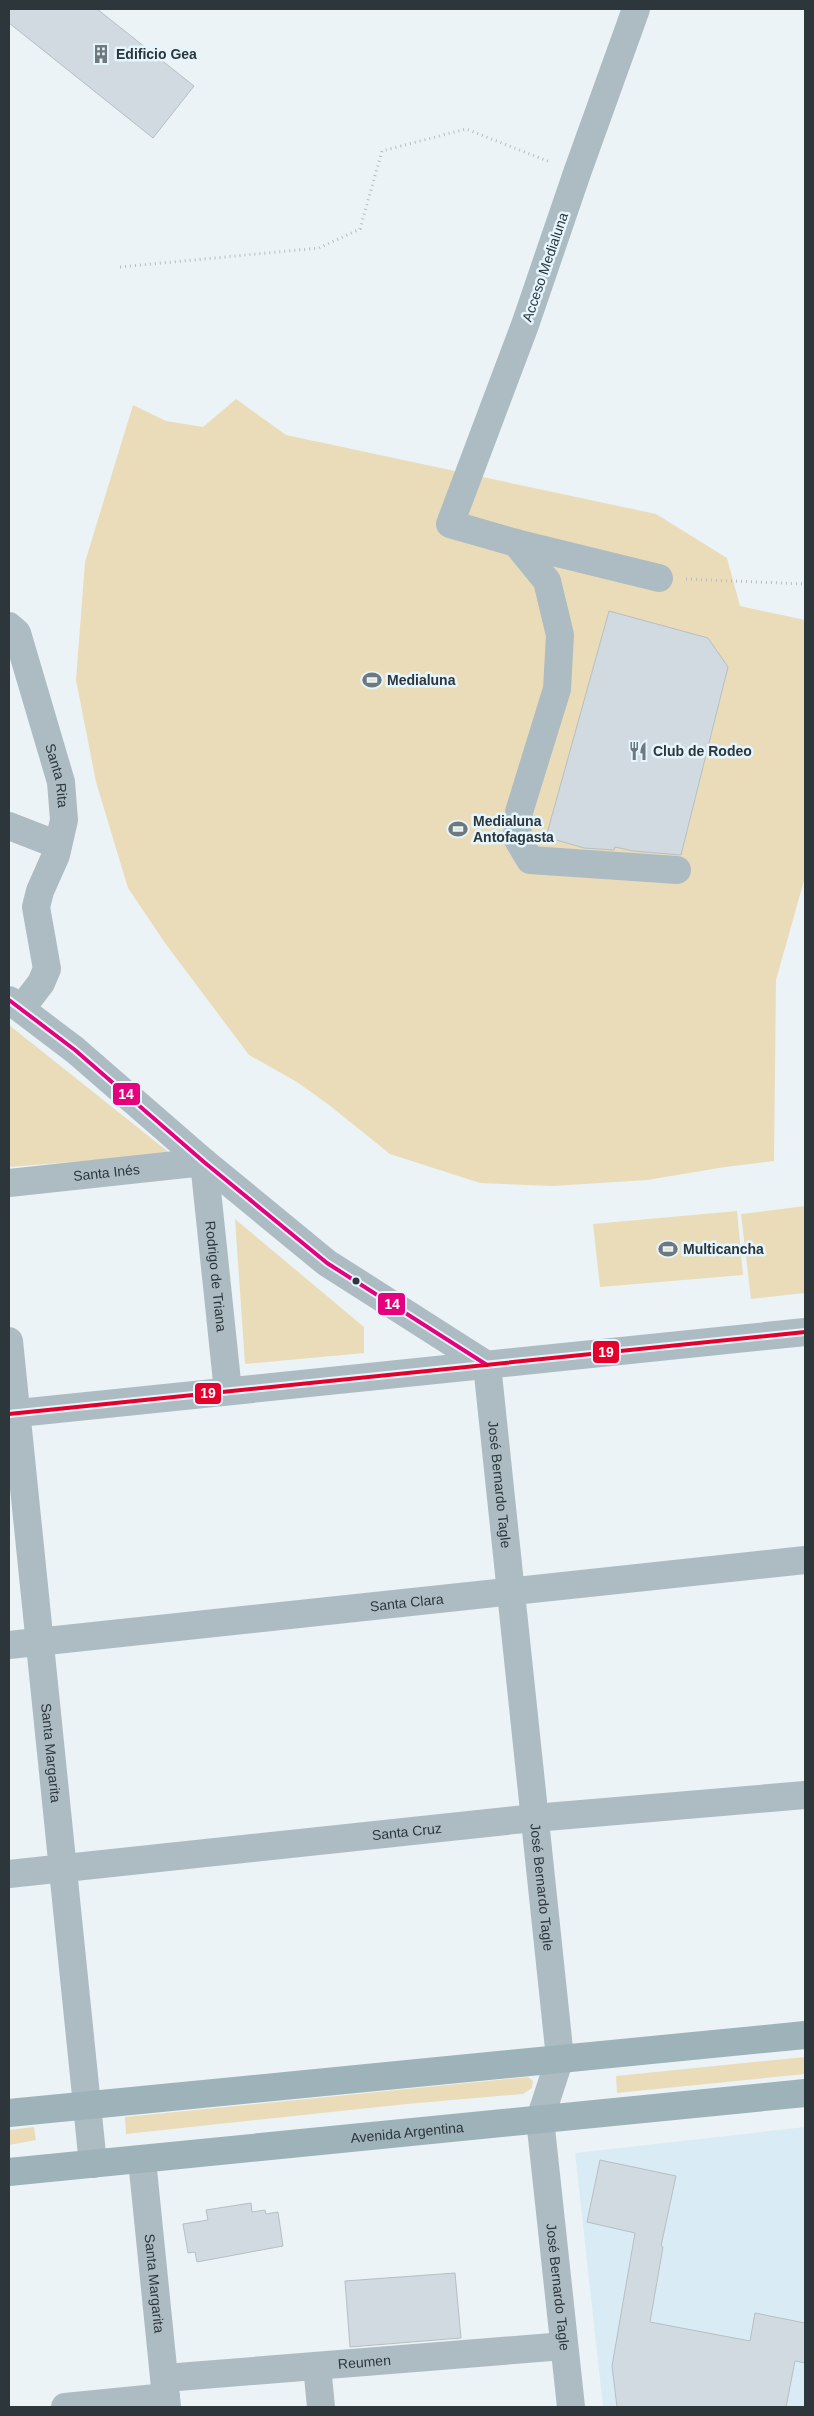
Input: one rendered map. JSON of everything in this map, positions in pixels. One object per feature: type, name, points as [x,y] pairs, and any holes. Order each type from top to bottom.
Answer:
[{"type":"main road","points":[[9,2113],[805,2035]]},
{"type":"main road","name":"Avenida Argentina","points":[[9,2172],[805,2093]]},
{"type":"street","name":"Acceso Medialuna","points":[[516,543],[450,524],[525,325],[636,9]]},
{"type":"street","points":[[516,543],[659,578]]},
{"type":"street","points":[[516,543],[548,581],[560,635],[557,689],[519,812],[517,838],[530,860],[677,870]]},
{"type":"street","name":"Santa Rita","points":[[9,626],[16,633],[62,782],[64,820],[58,845],[40,891],[36,908],[38,924],[46,953],[47,969],[41,983],[15,1005]]},
{"type":"street","points":[[9,826],[58,845]]},
{"type":"street","points":[[15,1005],[75,1050],[204,1162],[327,1264],[487,1365]]},
{"type":"street","name":"Santa Inés","points":[[9,1183],[204,1162]]},
{"type":"street","name":"Rodrigo de Triana","points":[[204,1162],[228,1391]]},
{"type":"street","points":[[12,1413],[805,1332]]},
{"type":"street","name":"Santa Margarita","points":[[9,1341],[12,1413],[39,1642],[93,2164]]},
{"type":"street","name":"José Bernardo Tagle","points":[[487,1365],[560,2058],[540,2119],[571,2407]]},
{"type":"street","name":"Santa Clara","points":[[9,1645],[511,1593],[805,1560]]},
{"type":"street","name":"Santa Cruz","points":[[9,1874],[534,1818],[805,1795]]},
{"type":"street","name":"Santa Margarita","points":[[142,2160],[166,2394]]},
{"type":"street","name":"Reumen","points":[[65,2407],[166,2394],[317,2366],[564,2346]]},
{"type":"street","points":[[317,2366],[321,2407]]},
{"type":"path","points":[[120,267],[319,248],[360,229],[382,151],[466,129],[577,173]]},
{"type":"path","points":[[659,578],[805,584]]},
{"type":"shaded area","name":"Medialuna Antofagasta","points":[[236,399],[286,435],[656,514],[727,558],[740,606],[805,620],[805,877],[776,980],[774,1161],[647,1180],[553,1186],[480,1183],[390,1154],[297,1082],[249,1055],[165,943],[128,888],[96,782],[76,680],[85,562],[133,405],[166,421],[203,427]]},
{"type":"shaded area","points":[[9,1025],[171,1154],[9,1167]]},
{"type":"shaded area","name":"Multicancha","points":[[805,1206],[805,1293],[751,1299],[741,1214]]},
{"type":"shaded area","name":"Multicancha","points":[[737,1211],[743,1275],[600,1287],[593,1224]]},
{"type":"shaded area","points":[[235,1219],[364,1327],[364,1353],[245,1364]]},
{"type":"shaded area","points":[[805,2057],[805,2074],[617,2093],[616,2076]]},
{"type":"shaded area","points":[[528,2077],[533,2081],[532,2088],[523,2094],[407,2104],[126,2134],[125,2117]]},
{"type":"shaded area","points":[[34,2127],[36,2140],[9,2145],[9,2130]]},
{"type":"shaded area","points":[[805,2127],[805,2407],[603,2407],[575,2153]]},
{"type":"building","name":"Edificio Gea","points":[[9,9],[97,9],[194,86],[153,138],[9,23]]},
{"type":"building","name":"Club de Rodeo","points":[[609,611],[708,638],[728,667],[681,855],[633,851],[615,847],[614,850],[584,848],[546,837]]},
{"type":"building","points":[[600,2160],[676,2176],[661,2246],[663,2247],[650,2322],[750,2341],[755,2313],[805,2323],[805,2363],[795,2361],[786,2407],[617,2407],[612,2366],[635,2233],[587,2222]]},
{"type":"building","points":[[251,2203],[252,2212],[265,2210],[266,2214],[278,2212],[283,2246],[197,2262],[195,2252],[188,2253],[183,2224],[208,2220],[206,2210]]},
{"type":"building","points":[[455,2273],[461,2338],[350,2347],[345,2281]]},
{"type":"transit line","name":"14","points":[[9,1000],[75,1050],[204,1162],[327,1263],[487,1365]]},
{"type":"transit line","name":"19","points":[[9,1414],[805,1332]]},
{"type":"place","name":"Edificio Gea","points":[[101,54]]},
{"type":"place","name":"Medialuna","points":[[372,680]]},
{"type":"place","name":"Club de Rodeo","points":[[638,751]]},
{"type":"place","name":"Medialuna Antofagasta","points":[[458,829]]},
{"type":"place","name":"Multicancha","points":[[668,1249]]}]
